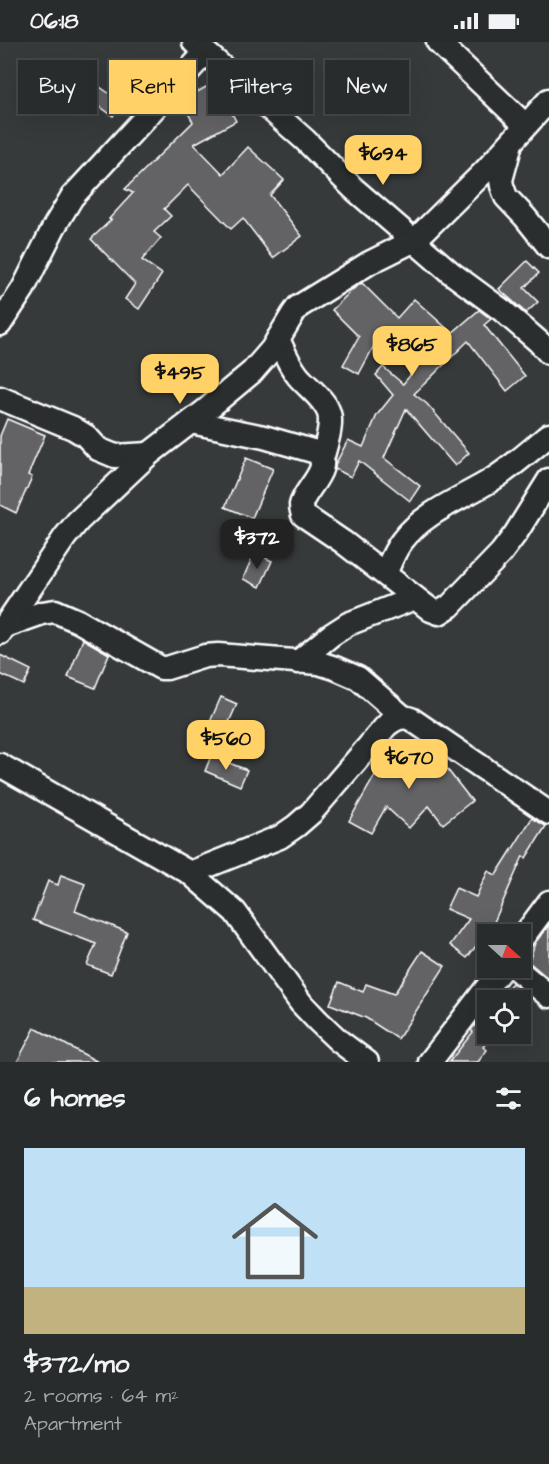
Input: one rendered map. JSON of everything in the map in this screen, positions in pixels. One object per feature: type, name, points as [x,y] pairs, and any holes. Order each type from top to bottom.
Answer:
[{"type":"street","points":[[438,42],[518,133]]},
{"type":"street","points":[[0,324],[23,289],[72,197],[200,47],[305,140],[354,189],[450,272],[503,311],[549,353]]},
{"type":"street","points":[[2,630],[78,521],[149,454],[252,372],[265,358],[298,307],[369,263],[415,240],[485,171],[549,100]]},
{"type":"street","points":[[518,133],[501,180],[502,186],[506,197],[549,247]]},
{"type":"street","points":[[278,339],[294,370],[328,411],[330,422],[322,467],[302,501],[303,515],[343,542],[433,612],[439,613],[450,606],[501,553],[549,480]]},
{"type":"street","points":[[0,398],[79,431],[98,449],[111,455],[149,454]]},
{"type":"street","points":[[191,422],[264,437],[316,452],[322,460]]},
{"type":"street","points":[[385,574],[400,543],[414,527],[515,464],[549,435]]},
{"type":"street","points":[[298,662],[348,624],[415,598]]},
{"type":"street","points":[[2,630],[42,613],[56,611],[78,621],[160,668],[212,655],[319,663],[335,668],[358,678],[403,717],[411,719],[549,813]]},
{"type":"street","points":[[190,873],[280,837],[296,826],[311,813],[386,726],[403,717]]},
{"type":"street","points":[[0,765],[190,873],[235,912],[301,1003],[332,1034],[367,1062]]},
{"type":"street","points":[[531,926],[549,902]]},
{"type":"street","points":[[430,1062],[493,978]]},
{"type":"street","points":[[527,978],[549,996]]},
{"type":"building","points":[[97,85],[109,93],[109,113],[97,104]]},
{"type":"building","points":[[208,86],[208,114],[232,114],[236,121],[194,144],[223,174],[248,147],[284,180],[270,195],[302,236],[273,258],[243,218],[231,229],[188,185],[164,209],[171,216],[154,232],[161,238],[142,260],[162,274],[139,309],[125,299],[135,284],[91,239],[111,220],[109,219],[133,193],[125,189],[193,122],[188,114],[196,114],[196,93]]},
{"type":"building","points":[[527,261],[539,273],[524,288],[538,302],[526,313],[499,289]]},
{"type":"building","points":[[362,283],[397,318],[414,299],[452,333],[479,310],[491,319],[484,325],[525,376],[507,391],[468,341],[414,394],[427,404],[469,453],[455,466],[406,409],[384,458],[420,486],[410,501],[359,461],[351,477],[335,469],[348,440],[363,447],[377,415],[393,395],[376,375],[383,367],[403,384],[421,362],[383,329],[359,374],[343,365],[359,337],[332,310]]},
{"type":"building","points":[[7,419],[45,435],[28,475],[32,477],[16,513],[0,505],[0,436]]},
{"type":"building","points":[[246,458],[273,469],[252,518],[225,507]]},
{"type":"building","points":[[254,553],[272,561],[260,587],[243,579]]},
{"type":"building","points":[[83,639],[109,654],[95,688],[68,677]]},
{"type":"building","points":[[0,655],[31,670],[24,685],[0,674]]},
{"type":"building","points":[[221,697],[237,704],[222,738],[206,731]]},
{"type":"building","points":[[395,740],[440,767],[443,764],[472,801],[443,824],[429,806],[409,828],[386,807],[371,833],[349,821]]},
{"type":"building","points":[[211,756],[247,770],[240,786],[205,771]]},
{"type":"building","points":[[532,818],[546,826],[526,858],[523,856],[494,922],[492,924],[477,924],[477,945],[467,958],[450,945],[469,919],[446,909],[456,888],[476,897],[488,871],[496,875]]},
{"type":"building","points":[[61,875],[85,884],[75,911],[127,932],[111,974],[87,965],[96,944],[33,920],[48,881],[58,885]]},
{"type":"building","points":[[549,925],[549,979],[531,964],[535,943]]},
{"type":"building","points":[[422,951],[445,966],[398,1039],[366,1018],[330,1004],[339,982],[363,992],[366,984],[394,994]]},
{"type":"building","points":[[512,983],[521,990],[506,990]]},
{"type":"building","points":[[477,1023],[477,1044],[485,1044],[483,1047],[487,1050],[478,1062],[449,1062],[473,1032],[471,1030]]},
{"type":"building","points":[[35,1028],[98,1062],[17,1062]]}]
